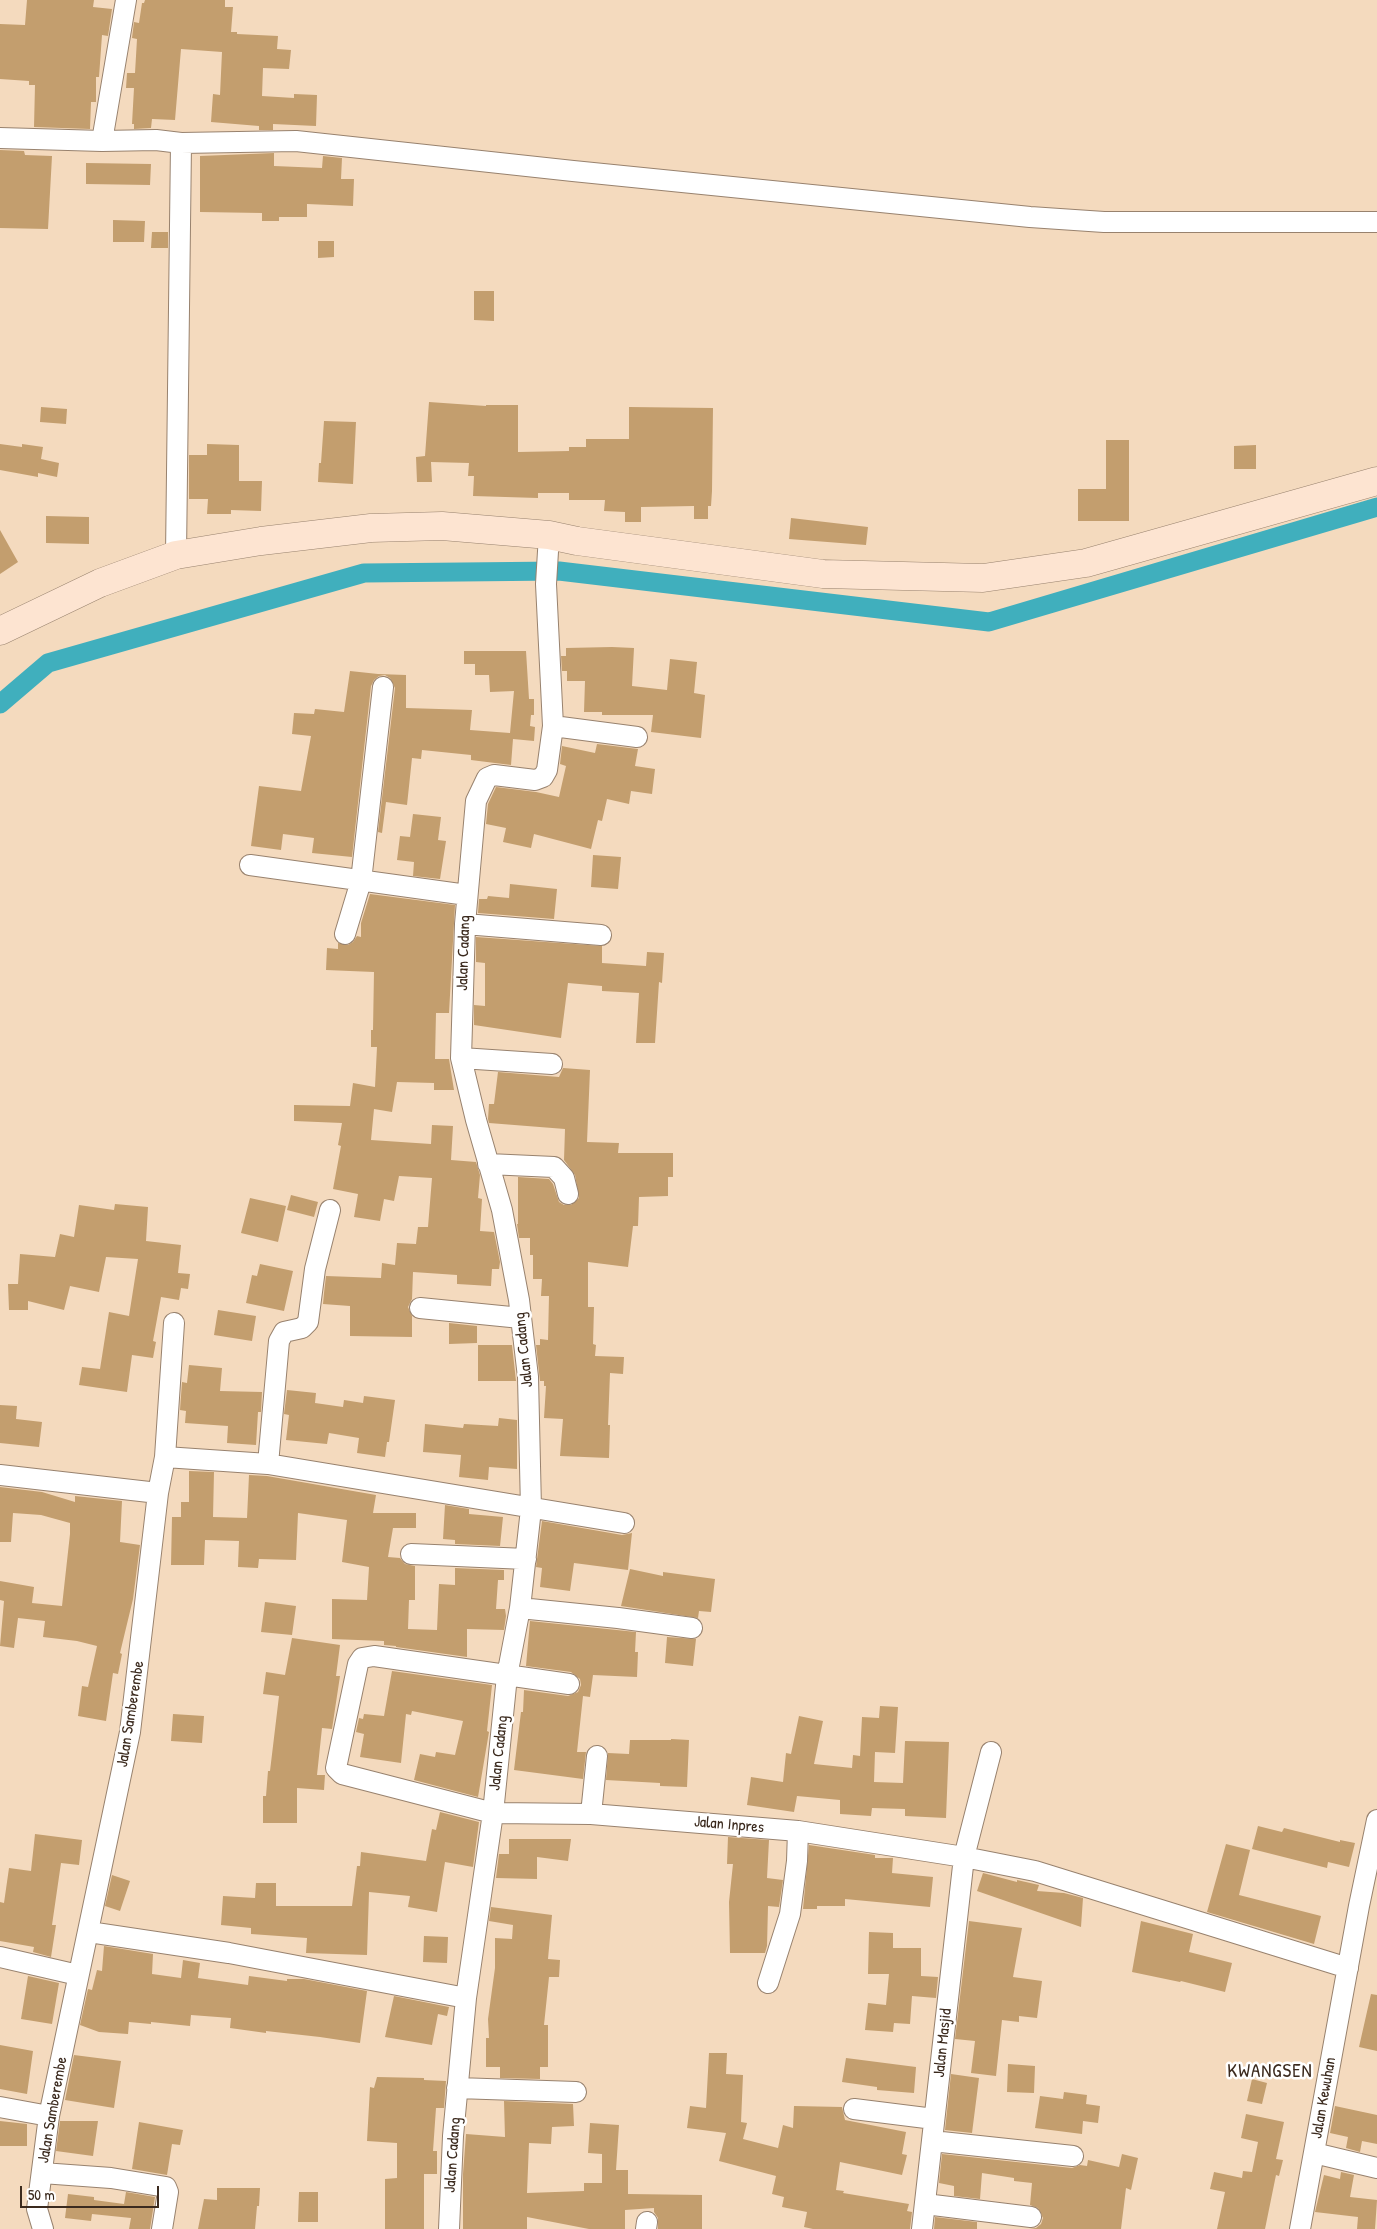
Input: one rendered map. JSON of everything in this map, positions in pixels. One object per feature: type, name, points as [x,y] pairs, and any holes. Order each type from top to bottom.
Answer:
[{"type":"street","points":[[102,141],[126,0]]},
{"type":"street","points":[[0,138],[102,141],[156,140],[181,143],[296,141],[573,172],[1030,217],[1104,222],[1377,222]]},
{"type":"street","points":[[176,555],[181,143]]},
{"type":"street","points":[[2,625],[100,583],[176,555],[261,541],[371,528],[442,526],[548,544],[577,541],[823,574],[983,578],[1086,563],[1377,481]]},
{"type":"street","name":"Jalan Cadang","points":[[448,2229],[466,1998],[493,1813],[507,1676],[520,1608],[531,1509],[528,1377],[521,1318],[502,1210],[488,1164],[461,1058],[466,895],[476,801],[487,778],[494,775],[535,780],[542,777],[547,770],[553,726],[546,584],[548,544]]},
{"type":"street","points":[[345,934],[361,881],[383,687]]},
{"type":"street","points":[[553,726],[638,737]]},
{"type":"street","points":[[250,865],[466,895]]},
{"type":"street","points":[[465,924],[601,935]]},
{"type":"street","points":[[461,1058],[552,1064]]},
{"type":"street","points":[[488,1164],[554,1167],[564,1178],[568,1194]]},
{"type":"street","points":[[268,1464],[278,1341],[284,1332],[302,1328],[308,1322],[315,1269],[330,1210]]},
{"type":"street","points":[[420,1308],[521,1318]]},
{"type":"street","name":"Jalan Samberembe","points":[[43,2229],[37,2209],[49,2116],[130,1732],[158,1493],[165,1456],[174,1323]]},
{"type":"street","points":[[165,1456],[268,1464],[624,1524]]},
{"type":"street","points":[[0,1475],[158,1493]]},
{"type":"street","points":[[411,1554],[526,1559]]},
{"type":"street","points":[[520,1608],[692,1628]]},
{"type":"street","name":"Jalan Inpres","points":[[507,1676],[374,1656],[362,1658],[358,1664],[336,1764],[337,1771],[342,1774],[493,1813],[591,1814],[798,1831],[964,1857],[1035,1871],[1348,1968]]},
{"type":"street","points":[[507,1676],[569,1684]]},
{"type":"street","name":"Jalan Masjid","points":[[922,2229],[964,1857],[991,1752]]},
{"type":"street","points":[[591,1814],[597,1756]]},
{"type":"street","name":"Jalan Kewuhan","points":[[1300,2229],[1377,1820]]},
{"type":"street","points":[[768,1983],[790,1914],[797,1861],[798,1831]]},
{"type":"street","points":[[89,1932],[229,1953],[466,1998]]},
{"type":"street","points":[[0,1957],[78,1975]]},
{"type":"street","points":[[458,2088],[576,2092]]},
{"type":"street","points":[[0,2107],[49,2116]]},
{"type":"street","points":[[854,2109],[934,2119]]},
{"type":"street","points":[[932,2141],[1073,2156]]},
{"type":"street","points":[[1314,2153],[1377,2168]]},
{"type":"street","points":[[42,2173],[111,2178],[166,2187],[168,2192],[162,2229]]},
{"type":"street","points":[[925,2204],[1031,2217]]},
{"type":"building","points":[[27,0],[94,0],[93,7],[112,9],[108,36],[102,35],[99,77],[96,77],[96,102],[91,102],[90,129],[34,127],[35,85],[29,85],[29,81],[0,79],[0,24],[25,25]]},
{"type":"building","points":[[145,0],[225,0],[225,7],[233,7],[231,32],[278,36],[277,49],[291,50],[289,69],[263,68],[262,96],[294,98],[294,94],[317,95],[316,126],[273,124],[273,130],[259,130],[259,126],[211,122],[213,94],[220,95],[222,52],[181,49],[175,120],[152,119],[151,128],[134,129],[134,124],[132,124],[134,88],[126,88],[127,73],[135,73],[137,39],[132,38],[134,22],[139,23],[142,3]]},
{"type":"building","points":[[0,150],[24,151],[25,155],[52,156],[48,229],[0,228]]},
{"type":"building","points":[[274,153],[274,166],[322,168],[323,156],[342,158],[341,179],[354,179],[353,206],[307,204],[307,217],[279,217],[279,221],[262,221],[262,213],[200,212],[200,156]]},
{"type":"building","points":[[86,163],[151,164],[150,185],[86,184]]},
{"type":"building","points":[[113,220],[145,221],[144,242],[113,242]]},
{"type":"building","points":[[152,232],[168,232],[168,248],[151,248]]},
{"type":"building","points":[[318,241],[334,241],[334,257],[318,258]]},
{"type":"building","points":[[474,291],[494,291],[494,321],[474,320]]},
{"type":"building","points":[[429,402],[486,406],[518,405],[518,452],[569,451],[569,447],[586,447],[586,439],[629,439],[629,407],[713,408],[712,491],[711,506],[708,506],[708,519],[694,519],[694,506],[641,507],[641,522],[625,522],[625,512],[604,511],[605,500],[569,500],[569,493],[538,493],[538,498],[473,496],[474,476],[468,476],[469,463],[431,462],[432,482],[417,482],[416,457],[425,456]]},
{"type":"building","points":[[41,407],[67,409],[66,424],[40,422]]},
{"type":"building","points":[[324,421],[356,422],[353,484],[318,482]]},
{"type":"building","points":[[1106,440],[1129,440],[1129,521],[1078,521],[1078,489],[1106,489]]},
{"type":"building","points":[[0,444],[22,447],[22,444],[43,447],[41,459],[59,463],[57,477],[38,473],[38,477],[0,470]]},
{"type":"building","points":[[207,444],[239,445],[239,481],[262,481],[261,511],[231,510],[231,514],[207,514],[208,499],[189,499],[189,455],[207,455]]},
{"type":"building","points":[[1256,445],[1256,469],[1234,469],[1234,446]]},
{"type":"building","points":[[46,516],[89,517],[89,544],[46,543]]},
{"type":"building","points":[[791,518],[868,527],[866,545],[789,539]]},
{"type":"building","points":[[0,530],[18,562],[0,574]]},
{"type":"building","points":[[566,648],[634,648],[632,686],[667,690],[670,659],[697,662],[694,693],[705,695],[701,738],[651,732],[653,715],[602,715],[602,712],[584,712],[585,681],[567,681],[567,671],[562,671],[561,656],[566,656]]},
{"type":"building","points":[[464,651],[526,651],[529,699],[534,699],[534,715],[531,715],[530,726],[535,727],[534,741],[513,739],[511,765],[471,760],[471,755],[422,750],[421,759],[412,758],[407,805],[386,802],[382,833],[378,832],[395,688],[390,678],[385,675],[379,676],[371,686],[352,857],[312,853],[314,838],[283,834],[281,850],[251,846],[259,786],[301,791],[311,736],[292,734],[294,713],[314,714],[315,709],[344,712],[350,671],[406,675],[406,708],[472,710],[470,730],[510,733],[514,691],[490,692],[489,675],[475,675],[475,664],[464,664]]},
{"type":"building","points":[[597,744],[638,749],[635,766],[655,769],[652,794],[631,791],[629,804],[607,799],[602,821],[598,820],[591,849],[534,834],[531,848],[503,842],[506,828],[486,824],[488,804],[496,787],[559,797],[566,766],[560,764],[562,746],[595,753]]},
{"type":"building","points":[[413,814],[441,817],[438,840],[446,841],[440,879],[413,876],[414,862],[397,860],[400,836],[410,837]]},
{"type":"building","points":[[593,855],[621,857],[618,889],[591,887]]},
{"type":"building","points":[[510,884],[557,889],[554,919],[478,913],[479,899],[487,899],[488,896],[509,898]]},
{"type":"building","points":[[370,894],[455,905],[449,1013],[436,1013],[435,1059],[449,1059],[454,1090],[434,1090],[434,1083],[397,1082],[392,1112],[374,1109],[371,1140],[431,1144],[432,1125],[453,1126],[451,1160],[476,1162],[480,1175],[478,1198],[482,1199],[480,1231],[494,1232],[500,1262],[499,1269],[492,1269],[491,1286],[457,1284],[457,1275],[413,1272],[412,1299],[408,1307],[412,1316],[412,1337],[350,1336],[350,1306],[323,1304],[326,1276],[381,1278],[382,1263],[395,1265],[397,1243],[416,1244],[418,1227],[428,1227],[432,1178],[399,1176],[394,1201],[384,1199],[380,1221],[354,1217],[358,1194],[333,1189],[341,1146],[338,1145],[342,1123],[294,1121],[294,1105],[350,1106],[353,1083],[375,1087],[377,1047],[371,1047],[374,972],[326,970],[327,948],[338,949],[338,943],[348,945],[357,936],[361,937],[361,923]]},
{"type":"building","points":[[476,937],[602,946],[602,963],[646,966],[647,952],[664,953],[662,983],[659,982],[655,1043],[636,1043],[639,993],[602,991],[602,986],[568,983],[561,1038],[474,1025],[474,1005],[485,1006],[485,963],[476,962]]},
{"type":"building","points":[[563,1068],[590,1070],[587,1142],[619,1143],[618,1153],[673,1153],[673,1177],[668,1177],[668,1196],[639,1197],[638,1226],[633,1226],[628,1267],[588,1262],[588,1307],[594,1307],[593,1344],[596,1345],[595,1356],[624,1357],[623,1374],[610,1373],[609,1458],[560,1456],[563,1419],[544,1418],[546,1386],[544,1386],[544,1381],[540,1381],[536,1345],[540,1345],[540,1339],[548,1340],[549,1296],[541,1296],[542,1279],[533,1279],[533,1255],[530,1255],[530,1238],[519,1238],[517,1224],[518,1177],[549,1179],[553,1184],[559,1202],[564,1205],[571,1205],[579,1198],[575,1175],[564,1160],[565,1129],[489,1123],[488,1119],[489,1104],[494,1104],[498,1072],[559,1077]]},
{"type":"building","points":[[291,1195],[318,1202],[314,1217],[287,1210]]},
{"type":"building","points":[[250,1198],[286,1206],[278,1242],[241,1233]]},
{"type":"building","points":[[115,1204],[148,1207],[146,1241],[181,1245],[178,1273],[190,1274],[188,1289],[181,1288],[179,1300],[161,1297],[153,1341],[156,1342],[153,1358],[132,1355],[127,1392],[79,1385],[82,1367],[100,1369],[109,1312],[129,1316],[138,1259],[106,1257],[99,1292],[70,1286],[64,1310],[28,1301],[28,1310],[9,1310],[8,1284],[18,1284],[20,1254],[55,1257],[60,1234],[74,1237],[79,1205],[114,1210]]},
{"type":"building","points":[[260,1264],[293,1271],[284,1311],[246,1303],[252,1275],[257,1276]]},
{"type":"building","points":[[218,1310],[256,1316],[252,1341],[214,1335]]},
{"type":"building","points":[[449,1323],[477,1326],[477,1343],[449,1344]]},
{"type":"building","points":[[478,1345],[512,1345],[516,1381],[478,1381]]},
{"type":"building","points":[[189,1365],[222,1368],[220,1391],[262,1392],[261,1412],[258,1412],[256,1445],[227,1443],[228,1426],[185,1423],[186,1411],[180,1410],[182,1382],[187,1383]]},
{"type":"building","points":[[287,1390],[316,1393],[315,1403],[343,1407],[344,1400],[363,1403],[364,1396],[395,1400],[385,1457],[357,1453],[359,1438],[329,1433],[327,1444],[286,1440],[289,1415],[284,1414]]},
{"type":"building","points":[[0,1405],[17,1406],[16,1419],[42,1422],[39,1447],[0,1443]]},
{"type":"building","points":[[499,1418],[517,1420],[517,1469],[489,1467],[488,1480],[459,1477],[461,1455],[423,1452],[425,1424],[463,1428],[464,1424],[498,1426]]},
{"type":"building","points":[[189,1471],[214,1472],[213,1517],[247,1518],[249,1475],[267,1476],[376,1495],[373,1513],[416,1513],[416,1528],[393,1528],[388,1557],[400,1558],[405,1564],[415,1566],[415,1600],[409,1600],[408,1629],[437,1630],[439,1584],[455,1585],[455,1568],[504,1570],[504,1580],[498,1580],[496,1609],[505,1609],[504,1630],[467,1629],[467,1657],[384,1645],[384,1641],[332,1639],[332,1599],[367,1600],[369,1567],[342,1562],[347,1520],[298,1513],[296,1560],[259,1559],[258,1568],[238,1567],[239,1541],[205,1540],[204,1565],[171,1565],[172,1517],[181,1517],[181,1502],[189,1502]]},
{"type":"building","points":[[0,1487],[42,1492],[75,1502],[75,1496],[122,1501],[120,1542],[140,1545],[133,1599],[120,1653],[122,1654],[118,1674],[113,1673],[106,1721],[78,1716],[82,1686],[88,1687],[97,1646],[77,1641],[43,1637],[45,1621],[18,1618],[14,1648],[0,1646],[4,1601],[0,1600],[0,1581],[34,1587],[32,1603],[62,1606],[70,1523],[41,1515],[13,1513],[11,1542],[0,1542]]},
{"type":"building","points":[[445,1505],[469,1509],[469,1514],[503,1517],[500,1546],[455,1544],[455,1540],[443,1539]]},
{"type":"building","points":[[542,1521],[622,1535],[632,1533],[628,1570],[574,1563],[570,1591],[540,1587],[542,1568],[536,1567]]},
{"type":"building","points":[[630,1569],[663,1576],[663,1572],[715,1579],[711,1612],[699,1611],[698,1618],[621,1606]]},
{"type":"building","points":[[265,1602],[296,1606],[292,1635],[261,1632]]},
{"type":"building","points":[[530,1621],[636,1632],[635,1652],[638,1652],[637,1677],[593,1675],[590,1697],[583,1696],[577,1752],[586,1752],[583,1779],[514,1770],[521,1712],[523,1712],[524,1690],[568,1696],[578,1692],[581,1685],[580,1679],[571,1672],[526,1666]]},
{"type":"building","points":[[667,1637],[696,1639],[693,1666],[665,1663]]},
{"type":"building","points":[[292,1638],[340,1645],[336,1676],[340,1676],[332,1729],[322,1728],[317,1775],[325,1775],[324,1790],[297,1788],[297,1823],[263,1823],[263,1796],[266,1796],[268,1771],[270,1771],[279,1696],[263,1694],[266,1672],[285,1675]]},
{"type":"building","points":[[392,1671],[492,1685],[487,1731],[489,1732],[478,1797],[414,1780],[420,1754],[435,1757],[436,1752],[455,1755],[463,1721],[412,1711],[411,1715],[406,1714],[401,1763],[360,1757],[364,1734],[356,1732],[359,1718],[363,1719],[364,1714],[384,1716]]},
{"type":"building","points":[[880,1706],[898,1707],[895,1753],[875,1752],[874,1782],[903,1783],[905,1741],[949,1742],[946,1818],[905,1816],[905,1809],[872,1808],[871,1816],[840,1814],[840,1800],[797,1796],[794,1812],[747,1805],[751,1777],[783,1782],[786,1753],[791,1754],[799,1716],[823,1721],[814,1764],[852,1768],[853,1755],[860,1756],[862,1717],[879,1718]]},
{"type":"building","points":[[173,1714],[204,1716],[202,1743],[171,1741]]},
{"type":"building","points":[[630,1740],[689,1740],[687,1787],[660,1786],[660,1783],[606,1780],[608,1753],[629,1754]]},
{"type":"building","points":[[440,1812],[479,1822],[473,1867],[445,1862],[437,1912],[408,1907],[410,1896],[369,1892],[367,1955],[306,1953],[307,1938],[251,1934],[251,1928],[221,1925],[223,1896],[255,1898],[256,1883],[276,1883],[276,1906],[352,1906],[357,1866],[360,1866],[361,1852],[426,1861],[432,1829],[436,1830]]},
{"type":"building","points":[[1258,1826],[1282,1832],[1284,1828],[1340,1842],[1340,1840],[1355,1843],[1349,1867],[1328,1862],[1327,1868],[1252,1849]]},
{"type":"building","points":[[35,1834],[82,1840],[79,1865],[61,1863],[52,1925],[56,1925],[51,1957],[33,1952],[34,1947],[0,1941],[0,1902],[4,1903],[9,1868],[31,1871]]},
{"type":"building","points":[[728,1837],[769,1840],[767,1878],[783,1880],[779,1907],[768,1906],[767,1946],[765,1953],[730,1953],[729,1902],[733,1864],[727,1864]]},
{"type":"building","points":[[509,1839],[571,1839],[568,1861],[537,1857],[537,1879],[496,1878],[499,1854],[509,1854]]},
{"type":"building","points":[[1226,1844],[1250,1850],[1239,1895],[1321,1916],[1314,1944],[1207,1912]]},
{"type":"building","points":[[809,1845],[875,1855],[875,1858],[893,1858],[892,1873],[933,1877],[930,1907],[845,1899],[845,1906],[817,1906],[817,1909],[803,1909]]},
{"type":"building","points":[[983,1873],[1017,1882],[1017,1880],[1039,1885],[1037,1891],[1064,1893],[1083,1898],[1081,1927],[977,1891]]},
{"type":"building","points":[[112,1875],[130,1881],[120,1911],[105,1906]]},
{"type":"building","points":[[491,1907],[552,1915],[548,1959],[560,1960],[559,1977],[549,1977],[544,2025],[548,2025],[548,2067],[540,2067],[540,2079],[500,2078],[500,2067],[486,2067],[486,2038],[489,2038],[488,2019],[495,1968],[495,1938],[512,1939],[513,1925],[489,1921]]},
{"type":"building","points":[[969,1921],[1022,1928],[1013,1977],[1042,1981],[1037,2018],[1019,2016],[1019,2022],[1002,2020],[996,2076],[971,2073],[975,2041],[955,2039]]},
{"type":"building","points":[[1141,1921],[1193,1934],[1189,1952],[1232,1963],[1225,1992],[1181,1981],[1132,1972]]},
{"type":"building","points":[[869,1932],[893,1933],[893,1948],[921,1948],[921,1976],[938,1977],[936,1998],[912,1996],[910,2024],[894,2023],[893,2032],[865,2030],[868,2003],[886,2005],[889,1974],[868,1974]]},
{"type":"building","points":[[424,1936],[448,1937],[447,1963],[423,1962]]},
{"type":"building","points":[[104,1946],[153,1954],[152,1974],[181,1978],[183,1960],[200,1963],[198,1978],[248,1985],[249,1976],[287,1981],[287,1979],[304,1979],[367,1991],[360,2043],[230,2028],[231,2018],[191,2015],[190,2026],[129,2022],[128,2034],[99,2032],[80,2025],[88,1989],[92,1990],[97,1970],[102,1971]]},
{"type":"building","points":[[28,1976],[59,1983],[52,2024],[21,2019]]},
{"type":"building","points":[[1371,1994],[1377,1995],[1377,2051],[1359,2047]]},
{"type":"building","points":[[394,1996],[449,2007],[447,2016],[438,2014],[432,2045],[385,2037]]},
{"type":"building","points":[[0,2045],[33,2051],[27,2094],[0,2089]]},
{"type":"building","points":[[709,2053],[727,2053],[726,2074],[743,2075],[741,2122],[747,2123],[743,2139],[778,2148],[783,2125],[793,2128],[794,2106],[842,2107],[845,2120],[906,2132],[902,2154],[907,2155],[902,2175],[840,2162],[836,2190],[844,2191],[843,2193],[909,2204],[907,2211],[912,2212],[910,2229],[813,2229],[804,2227],[807,2212],[782,2207],[784,2197],[772,2194],[776,2176],[719,2161],[726,2133],[687,2128],[690,2106],[706,2108]]},
{"type":"building","points":[[74,2055],[121,2061],[114,2108],[65,2100]]},
{"type":"building","points":[[846,2058],[916,2067],[914,2093],[877,2090],[877,2087],[842,2082]]},
{"type":"building","points":[[1008,2064],[1035,2066],[1034,2093],[1007,2092]]},
{"type":"building","points":[[951,2074],[979,2078],[972,2133],[945,2130]]},
{"type":"building","points":[[377,2077],[424,2078],[424,2080],[446,2081],[444,2108],[436,2108],[433,2151],[437,2151],[437,2174],[424,2174],[424,2229],[385,2229],[385,2179],[397,2178],[397,2143],[367,2141],[370,2087],[374,2088]]},
{"type":"building","points":[[1252,2079],[1267,2083],[1262,2104],[1247,2101]]},
{"type":"building","points":[[1064,2092],[1087,2095],[1086,2104],[1100,2106],[1098,2123],[1083,2121],[1082,2134],[1035,2128],[1040,2096],[1063,2099]]},
{"type":"building","points":[[504,2101],[573,2104],[574,2126],[552,2127],[551,2144],[529,2143],[527,2193],[584,2191],[584,2183],[602,2183],[602,2154],[588,2153],[590,2123],[619,2125],[616,2170],[628,2170],[628,2194],[702,2195],[702,2229],[658,2229],[658,2218],[654,2208],[625,2210],[625,2229],[589,2229],[527,2217],[527,2229],[463,2229],[463,2174],[466,2134],[505,2137]]},
{"type":"building","points":[[1335,2106],[1377,2115],[1377,2144],[1362,2141],[1360,2152],[1346,2148],[1348,2137],[1330,2133]]},
{"type":"building","points":[[1246,2114],[1284,2122],[1276,2159],[1283,2160],[1279,2176],[1276,2175],[1265,2229],[1217,2229],[1225,2192],[1210,2189],[1214,2172],[1242,2178],[1243,2171],[1252,2172],[1258,2142],[1241,2138]]},
{"type":"building","points":[[0,2121],[27,2124],[27,2146],[0,2146]]},
{"type":"building","points":[[60,2121],[98,2121],[93,2156],[56,2151]]},
{"type":"building","points":[[139,2122],[183,2130],[180,2145],[172,2144],[167,2175],[132,2169]]},
{"type":"building","points":[[942,2154],[1072,2168],[1080,2165],[1087,2166],[1088,2160],[1119,2167],[1122,2154],[1138,2158],[1131,2190],[1126,2188],[1121,2229],[1029,2229],[1036,2228],[1041,2224],[1043,2218],[1038,2208],[1030,2205],[1032,2183],[1014,2181],[1014,2178],[982,2173],[980,2199],[954,2196],[954,2186],[939,2183]]},
{"type":"building","points":[[1341,2172],[1354,2175],[1350,2197],[1377,2200],[1375,2229],[1357,2229],[1358,2217],[1315,2212],[1324,2175],[1340,2179]]},
{"type":"building","points":[[217,2188],[260,2188],[255,2229],[198,2229],[204,2199],[217,2200]]},
{"type":"building","points":[[126,2192],[155,2197],[150,2229],[129,2229],[131,2218],[92,2214],[91,2221],[65,2218],[68,2194],[94,2197],[94,2200],[124,2204]]},
{"type":"building","points":[[299,2192],[318,2192],[318,2222],[298,2222]]},
{"type":"building","points":[[935,2217],[977,2222],[977,2229],[934,2229]]},
{"type":"waterway","points":[[0,704],[48,663],[364,573],[559,571],[989,622],[1377,507]]},
{"type":"district","name":"KWANGSEN","points":[[1270,2072]]}]
